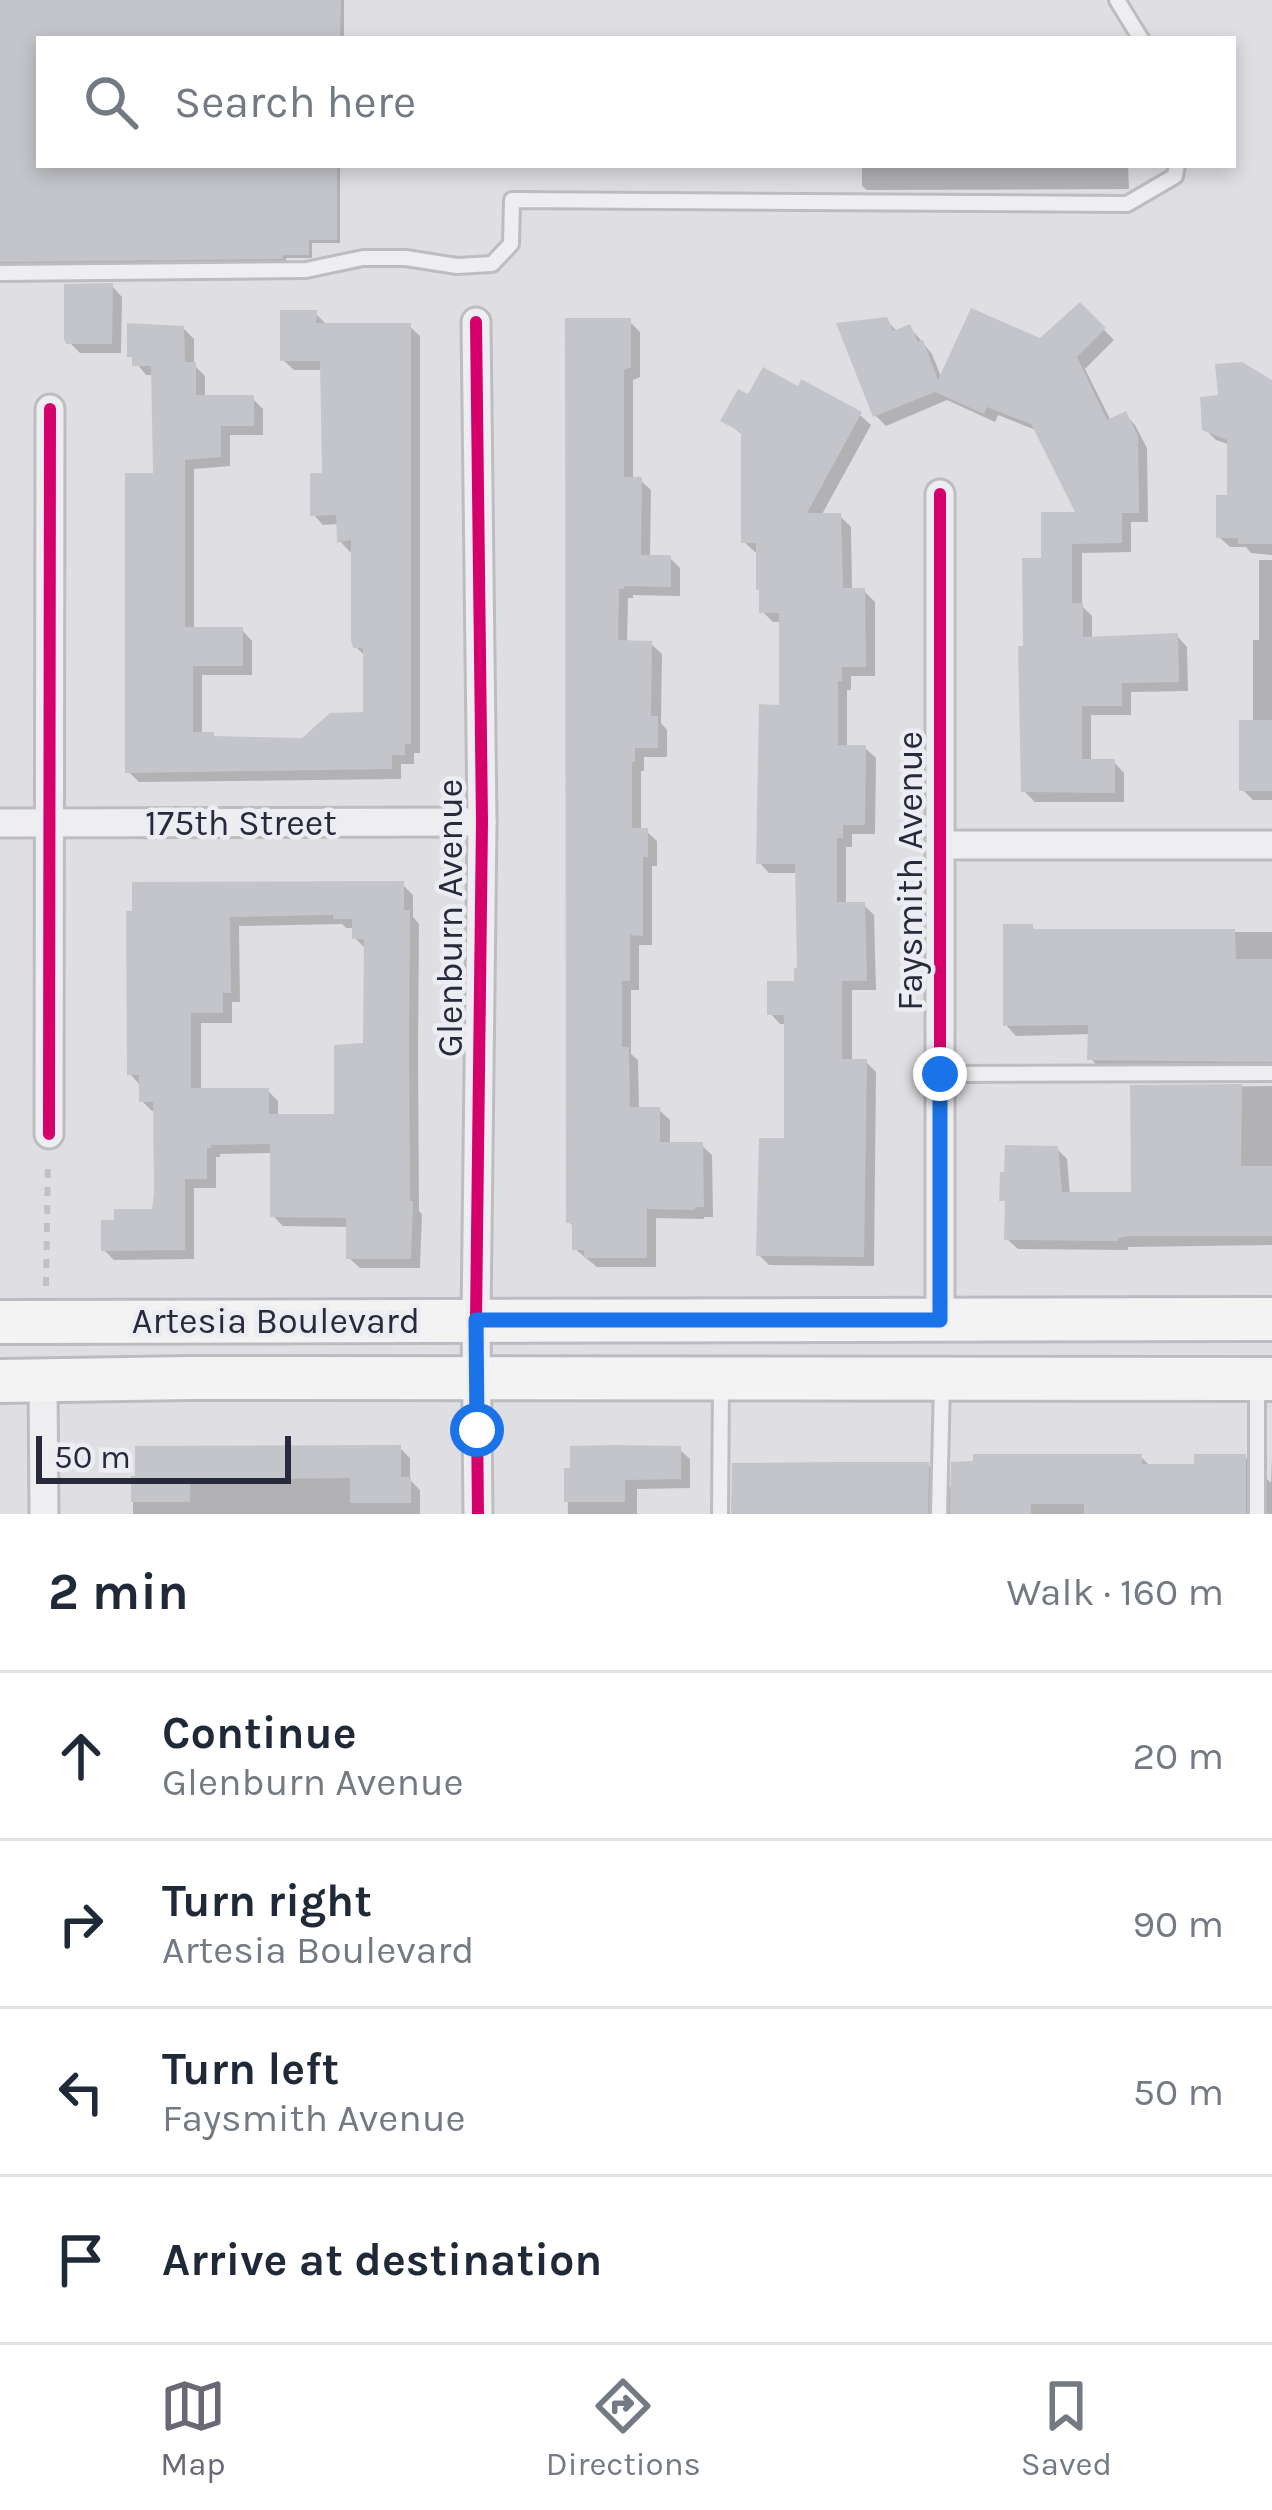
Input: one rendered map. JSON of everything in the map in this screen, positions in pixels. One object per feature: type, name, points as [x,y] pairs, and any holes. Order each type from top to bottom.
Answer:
[{"type":"main road","name":"Artesia Boulevard","points":[[0,1322],[1272,1318]]},
{"type":"main road","name":"Artesia Boulevard","points":[[0,1381],[1264,1379]]},
{"type":"street","name":"Glenburn Avenue","points":[[476,322],[482,822],[478,1514]]},
{"type":"street","points":[[49,1133],[50,409]]},
{"type":"street","name":"Faysmith Avenue","points":[[940,494],[940,1320]]},
{"type":"street","name":"175th Street","points":[[0,823],[482,822]]},
{"type":"street","points":[[940,845],[1272,845]]},
{"type":"street","points":[[43,1381],[44,1514]]},
{"type":"lane","points":[[1117,0],[1139,36]]},
{"type":"lane","points":[[0,273],[306,270],[363,259],[457,266],[493,263],[511,244],[512,200],[1127,204],[1175,176],[1176,168]]},
{"type":"lane","points":[[940,1074],[1272,1073]]},
{"type":"lane","points":[[720,1514],[721,1379]]},
{"type":"lane","points":[[939,1514],[942,1379]]},
{"type":"lane","points":[[1257,1514],[1264,1379]]},
{"type":"path","points":[[46,1322],[49,1133]]},
{"type":"building","points":[[0,0],[341,0],[340,36],[36,36],[36,168],[337,168],[337,240],[309,240],[309,255],[283,255],[283,259],[0,262]]},
{"type":"building","points":[[113,283],[112,344],[66,344],[64,284]]},
{"type":"building","points":[[1080,302],[1106,328],[1077,357],[1107,420],[1126,411],[1138,436],[1139,513],[1122,513],[1122,543],[1072,544],[1072,603],[1083,603],[1083,637],[1178,633],[1179,682],[1122,683],[1122,706],[1082,706],[1082,759],[1115,759],[1115,793],[1021,792],[1018,646],[1023,646],[1022,558],[1041,558],[1041,512],[1075,512],[1031,424],[987,407],[984,414],[935,392],[873,417],[836,323],[887,317],[893,331],[910,324],[918,342],[923,340],[938,380],[971,308],[1040,338]]},
{"type":"building","points":[[280,310],[317,310],[316,323],[411,323],[411,744],[405,744],[405,755],[392,755],[392,769],[125,773],[125,473],[153,473],[151,366],[132,366],[132,357],[127,357],[127,323],[184,326],[185,362],[196,362],[196,395],[254,395],[254,426],[221,426],[221,457],[185,460],[185,627],[243,627],[243,666],[193,666],[193,732],[302,738],[330,713],[363,712],[363,648],[353,648],[351,640],[351,540],[337,543],[336,515],[310,516],[310,473],[322,473],[320,361],[280,361]]},
{"type":"building","points":[[565,318],[631,318],[631,367],[624,370],[624,477],[642,477],[641,555],[671,555],[671,587],[619,589],[618,640],[652,641],[651,716],[658,716],[658,748],[635,748],[632,762],[632,828],[648,828],[648,857],[643,857],[643,936],[630,935],[630,981],[622,981],[622,1047],[629,1047],[630,1107],[660,1107],[660,1142],[703,1142],[704,1207],[647,1209],[647,1258],[584,1258],[584,1250],[572,1250],[572,1223],[566,1223]]},
{"type":"building","points":[[1242,362],[1272,380],[1272,544],[1238,544],[1238,538],[1216,538],[1216,495],[1227,495],[1227,440],[1202,430],[1200,397],[1218,395],[1215,364]]},
{"type":"building","points":[[763,367],[798,386],[801,379],[862,412],[807,513],[841,513],[843,588],[865,588],[866,667],[842,667],[838,745],[866,745],[865,825],[843,825],[843,838],[837,838],[837,902],[865,902],[867,981],[842,981],[842,1059],[867,1059],[864,1257],[756,1256],[759,1138],[784,1138],[784,1015],[767,1015],[767,981],[794,981],[795,864],[756,864],[759,704],[779,705],[779,613],[759,613],[756,543],[741,543],[741,432],[720,421],[738,389],[748,394]]},
{"type":"building","points":[[1239,720],[1272,720],[1272,791],[1239,791]]},
{"type":"building","points":[[404,881],[404,910],[410,910],[411,1259],[346,1259],[346,1218],[270,1217],[270,1144],[207,1148],[207,1179],[185,1179],[185,1250],[101,1251],[101,1220],[114,1220],[114,1209],[152,1209],[154,1193],[153,1102],[139,1102],[139,1075],[127,1075],[126,911],[132,911],[132,882]],"holes":[[[333,915],[333,919],[352,919],[352,939],[364,939],[363,1043],[334,1045],[334,1114],[269,1114],[269,1088],[191,1088],[191,1013],[223,1013],[223,993],[231,993],[230,917]]]},
{"type":"building","points":[[1003,924],[1033,924],[1033,929],[1235,929],[1236,959],[1272,959],[1272,1062],[1087,1060],[1088,1025],[1003,1026]]},
{"type":"building","points":[[1242,1084],[1241,1166],[1272,1166],[1272,1236],[1004,1240],[1005,1201],[999,1201],[1005,1145],[1058,1146],[1062,1192],[1131,1192],[1130,1085]]},
{"type":"building","points":[[401,1445],[401,1477],[411,1477],[411,1503],[350,1503],[350,1478],[190,1483],[190,1502],[131,1502],[135,1446]]},
{"type":"building","points":[[570,1446],[681,1446],[681,1479],[625,1480],[625,1502],[564,1502],[564,1468],[570,1468]]},
{"type":"building","points":[[973,1454],[1142,1454],[1142,1464],[1194,1464],[1194,1454],[1246,1454],[1246,1514],[1084,1514],[1084,1504],[1031,1504],[1031,1514],[950,1514],[951,1462],[973,1461]]},
{"type":"building","points":[[929,1462],[928,1514],[731,1514],[732,1463]]},
{"type":"cycle path","points":[[476,322],[482,822],[478,1514]]},
{"type":"cycle path","points":[[49,1134],[50,409]]},
{"type":"cycle path","points":[[940,494],[940,1320]]},
{"type":"route","points":[[477,1430],[476,1320],[940,1320],[940,1074]]}]
